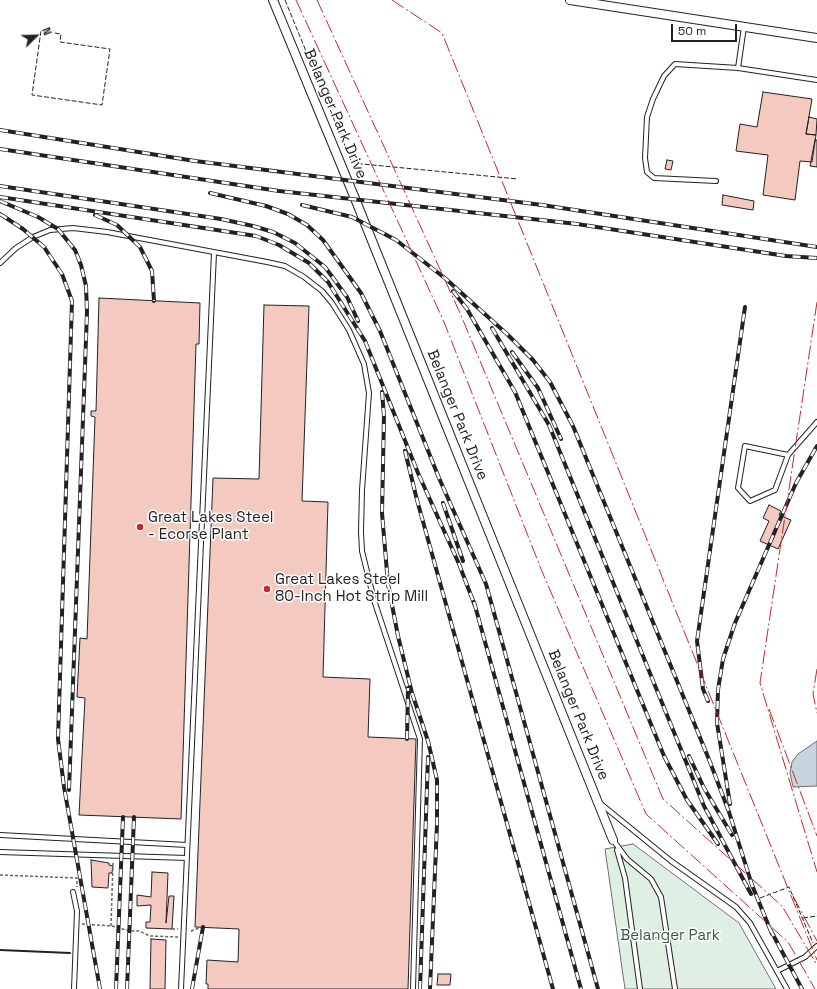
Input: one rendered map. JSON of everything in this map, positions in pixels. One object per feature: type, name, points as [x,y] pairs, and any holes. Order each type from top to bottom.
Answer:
[{"type":"street","name":"Belanger Park Drive","points":[[273,0],[356,201],[614,842]]},
{"type":"street","points":[[570,0],[817,38]]},
{"type":"lane","points":[[738,68],[744,27]]},
{"type":"lane","points":[[716,182],[654,178],[647,172],[645,158],[648,117],[664,76],[675,64],[738,68],[817,80]]},
{"type":"lane","points":[[0,263],[28,239],[41,233],[58,229],[90,229],[285,266],[304,277],[322,291],[344,319],[358,347],[364,364],[369,393],[362,490],[362,551],[374,600],[420,739],[413,989]]},
{"type":"lane","points":[[181,989],[214,253]]},
{"type":"lane","points":[[788,455],[745,446],[738,488],[750,501],[775,490],[788,455],[817,422]]},
{"type":"lane","points":[[597,801],[671,861],[736,907],[750,923],[787,989]]},
{"type":"lane","points":[[0,836],[187,845]]},
{"type":"lane","points":[[614,842],[627,859],[651,879],[661,897],[675,989]]},
{"type":"lane","points":[[614,842],[625,878],[640,989]]},
{"type":"lane","points":[[0,852],[187,858]]},
{"type":"lane","points":[[73,892],[77,911],[74,989]]},
{"type":"lane","points":[[632,936],[667,935]]},
{"type":"lane","points":[[777,971],[805,957],[817,946]]},
{"type":"path","points":[[107,862],[114,862],[111,926]]},
{"type":"path","points":[[0,875],[77,878],[77,888]]},
{"type":"path","points":[[81,924],[111,926],[130,931],[139,931],[150,936],[177,937],[202,927]]},
{"type":"green space","name":"Belanger Park","points":[[633,844],[739,923],[776,989],[625,989],[605,849]]},
{"type":"shaded area","points":[[817,741],[817,786],[793,787],[790,773],[792,762],[798,754]]},
{"type":"building","points":[[763,92],[812,99],[806,134],[816,135],[812,162],[800,161],[795,200],[763,195],[768,155],[736,151],[740,124],[757,127]]},
{"type":"building","points":[[809,117],[817,119],[816,135],[806,134]]},
{"type":"building","points":[[815,140],[817,140],[817,167],[810,166]]},
{"type":"building","points":[[667,160],[673,161],[671,170],[665,169]]},
{"type":"building","points":[[723,195],[754,201],[753,210],[722,205]]},
{"type":"building","name":"Great Lakes Steel - Ecorse Plant","points":[[99,298],[200,303],[199,344],[196,344],[181,819],[79,815],[85,698],[77,697],[80,638],[87,639],[95,417],[91,416],[91,411],[96,411]]},
{"type":"building","name":"Great Lakes Steel 80-Inch Hot Strip Mill","points":[[264,305],[309,306],[302,501],[328,502],[323,677],[370,679],[368,737],[416,739],[408,989],[208,989],[208,984],[206,984],[207,960],[238,962],[239,929],[195,927],[213,478],[259,479]]},
{"type":"building","points":[[769,505],[781,511],[779,515],[791,520],[778,549],[760,541],[769,521],[763,518]]},
{"type":"building","points":[[91,860],[109,863],[109,865],[113,866],[112,873],[109,873],[108,888],[92,887]]},
{"type":"building","points":[[152,872],[168,873],[166,923],[169,896],[174,896],[172,929],[146,928],[146,922],[150,922],[151,905],[137,906],[137,895],[151,897]]},
{"type":"building","points":[[151,939],[166,940],[165,989],[150,989]]},
{"type":"building","points":[[438,974],[451,974],[450,985],[437,985]]},
{"type":"railway","points":[[0,130],[195,161],[542,205],[817,247]]},
{"type":"railway","points":[[0,149],[279,191],[577,224],[786,256],[817,258]]},
{"type":"railway","points":[[0,186],[221,219],[273,232],[295,243],[325,267],[347,297],[358,321]]},
{"type":"railway","points":[[210,193],[266,206],[288,214],[307,225],[323,240],[361,293],[380,331],[439,478],[486,584],[598,989]]},
{"type":"railway","points":[[0,197],[256,236],[279,245],[309,263],[328,282],[365,341],[418,473],[459,564],[475,606]]},
{"type":"railway","points":[[0,201],[38,217],[58,229],[75,250],[81,265],[86,286],[87,312],[69,790]]},
{"type":"railway","points":[[302,205],[352,217],[396,240],[446,279],[508,335],[533,360],[550,382],[573,426],[710,762],[729,812],[752,885],[772,934]]},
{"type":"railway","points":[[0,214],[23,229],[44,247],[62,274],[72,301],[58,739],[64,787],[100,989]]},
{"type":"railway","points":[[95,215],[117,225],[140,247],[152,271],[154,301]]},
{"type":"railway","points":[[453,291],[467,309],[515,392],[664,756],[687,800],[718,844]]},
{"type":"railway","points":[[708,701],[703,689],[697,641],[745,307]]},
{"type":"railway","points":[[492,328],[549,425],[704,806],[751,894]]},
{"type":"railway","points":[[512,352],[538,388],[561,439]]},
{"type":"railway","points":[[382,392],[384,416],[382,513],[388,584],[398,636],[412,693],[428,741],[437,780],[437,824],[430,989]]},
{"type":"railway","points":[[730,804],[717,723],[718,690],[723,659],[735,623],[796,483],[817,446]]},
{"type":"railway","points":[[405,451],[417,500],[553,989]]},
{"type":"railway","points":[[443,503],[463,561]]},
{"type":"railway","points":[[474,602],[581,989]]},
{"type":"railway","points":[[407,739],[408,688]]},
{"type":"railway","points":[[689,756],[704,788],[732,835]]},
{"type":"railway","points":[[420,989],[428,757]]},
{"type":"railway","points":[[116,989],[123,817]]},
{"type":"railway","points":[[127,989],[134,817]]},
{"type":"railway","points":[[192,989],[203,927]]},
{"type":"railway","points":[[770,929],[802,989]]},
{"type":"fence","points":[[285,0],[352,163],[518,179]]},
{"type":"fence","points":[[41,31],[61,34],[60,42],[110,49],[102,105],[32,95],[41,31]]},
{"type":"fence","points":[[760,898],[789,887],[813,943]]},
{"type":"fence","points":[[803,918],[817,916]]},
{"type":"wall","points":[[0,950],[70,953]]},
{"type":"power","points":[[296,0],[444,322],[541,569],[646,814],[788,942],[815,989]]},
{"type":"power","points":[[317,0],[460,313],[663,799],[782,906],[817,965]]},
{"type":"power","points":[[392,0],[442,33],[817,960]]},
{"type":"power","points":[[817,302],[760,683],[817,872]]},
{"type":"power","points":[[817,669],[813,694],[817,713]]},
{"type":"power","points":[[769,709],[817,836]]},
{"type":"power","points":[[793,896],[817,941]]},
{"type":"place","name":"Great Lakes Steel - Ecorse Plant","points":[[140,527]]},
{"type":"place","name":"Great Lakes Steel 80-Inch Hot Strip Mill","points":[[267,589]]}]
